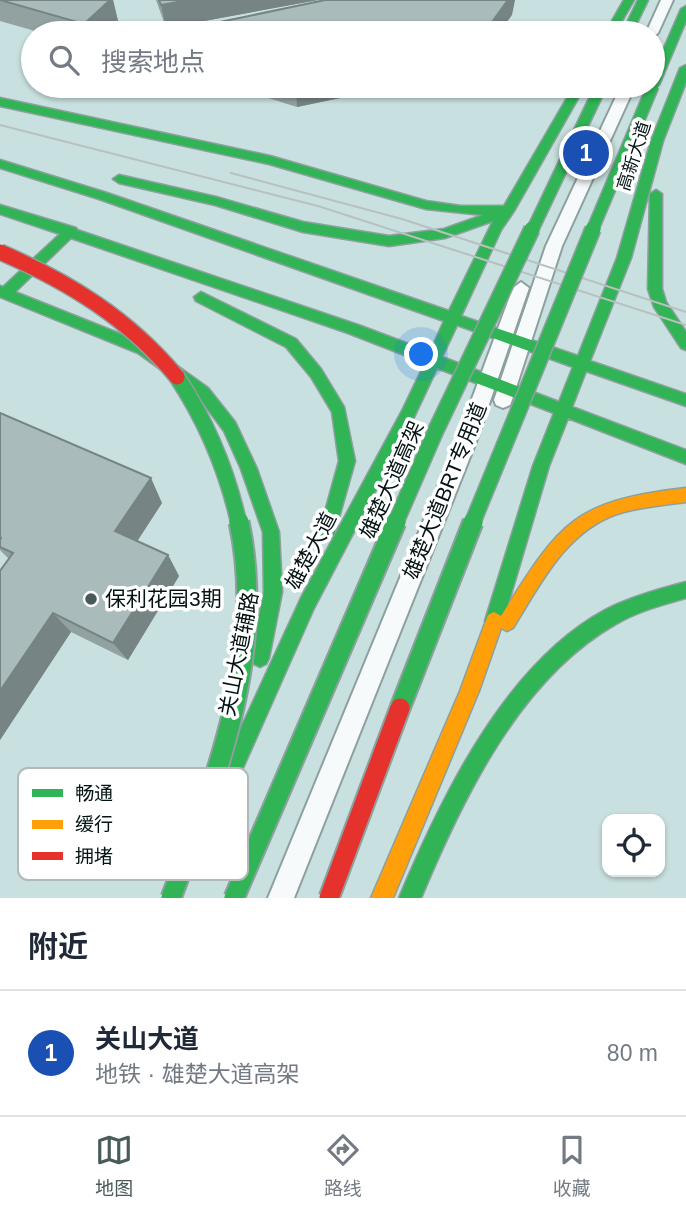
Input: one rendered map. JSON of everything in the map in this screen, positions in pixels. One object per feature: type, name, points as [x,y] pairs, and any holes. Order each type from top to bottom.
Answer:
[{"type":"main road","points":[[617,21],[629,0]]},
{"type":"main road","points":[[633,21],[643,0]]},
{"type":"main road","points":[[665,58],[686,9]]},
{"type":"main road","name":"高新大道","points":[[582,363],[624,258],[657,141],[686,68]]},
{"type":"main road","points":[[0,163],[97,176],[216,201],[303,227],[361,239],[389,241],[445,233],[508,211],[573,98]]},
{"type":"main road","name":"雄楚大道高架","points":[[248,866],[436,430],[595,98]]},
{"type":"main road","points":[[329,898],[420,650],[499,449],[648,98]]},
{"type":"main road","points":[[0,102],[270,160],[426,205],[461,210],[508,211]]},
{"type":"main road","points":[[657,141],[655,289],[659,303],[686,344]]},
{"type":"main road","points":[[0,163],[103,196],[686,400]]},
{"type":"main road","points":[[0,209],[352,329],[686,457]]},
{"type":"main road","name":"雄楚大道","points":[[232,768],[308,602],[409,412],[495,228],[508,211]]},
{"type":"main road","points":[[2,292],[71,231]]},
{"type":"main road","points":[[71,231],[291,343],[316,373],[339,411],[347,461],[308,602]]},
{"type":"main road","points":[[0,252],[67,283],[123,320],[146,340],[195,399],[224,458],[239,517],[247,587],[241,677],[217,768]]},
{"type":"main road","name":"关山大道辅路","points":[[2,292],[143,349],[203,392],[230,428],[249,469],[271,533],[273,568],[273,592],[241,748]]},
{"type":"main road","points":[[382,898],[405,836],[482,662],[541,466],[582,363]]},
{"type":"main road","points":[[482,662],[562,537],[578,523],[605,509],[660,497],[686,495]]},
{"type":"main road","points":[[410,898],[425,858],[464,786],[511,711],[550,663],[602,622],[651,600],[686,590]]},
{"type":"main road","points":[[172,898],[178,880]]},
{"type":"main road","name":"雄楚大道","points":[[172,898],[180,880]]},
{"type":"main road","name":"雄楚大道高架","points":[[234,898],[242,880]]},
{"type":"lane","points":[[642,21],[652,0]]},
{"type":"lane","points":[[657,21],[667,0]]},
{"type":"lane","name":"雄楚大道BRT专用道","points":[[317,898],[506,389],[513,339],[537,240],[605,98]]},
{"type":"lane","name":"雄楚大道BRT专用道","points":[[281,898],[467,442],[488,382],[513,339],[622,98]]},
{"type":"building","points":[[0,0],[110,0],[87,21],[74,21]]},
{"type":"building","points":[[159,0],[189,0],[161,5]]},
{"type":"building","points":[[325,0],[508,0],[493,21],[225,21]]},
{"type":"building","name":"保利花园3期","points":[[0,413],[151,478],[115,531],[168,555],[113,643],[53,613],[0,691],[0,571],[13,553],[0,547]]},
{"type":"tram line","points":[[0,125],[318,206],[686,325]]},
{"type":"tram line","points":[[231,173],[402,219],[686,312]]},
{"type":"traffic: fast","points":[[617,21],[629,0]]},
{"type":"traffic: fast","points":[[633,21],[643,0]]},
{"type":"traffic: fast","points":[[665,57],[686,9]]},
{"type":"traffic: fast","points":[[494,621],[541,466],[624,258],[657,141],[686,68]]},
{"type":"traffic: fast","points":[[235,763],[308,602],[409,412],[495,228],[508,211],[573,98]]},
{"type":"traffic: fast","points":[[248,866],[436,430],[595,98]]},
{"type":"traffic: fast","points":[[400,708],[526,388],[648,98]]},
{"type":"traffic: fast","points":[[0,102],[270,160],[426,205],[461,210],[508,211]]},
{"type":"traffic: fast","points":[[0,164],[103,196],[686,400]]},
{"type":"traffic: fast","points":[[119,179],[216,201],[303,227],[389,241],[445,233],[508,211]]},
{"type":"traffic: fast","points":[[656,194],[655,289],[659,303],[686,344]]},
{"type":"traffic: fast","points":[[0,209],[353,329],[686,457]]},
{"type":"traffic: fast","points":[[5,293],[71,231]]},
{"type":"traffic: fast","points":[[0,291],[143,349],[203,392],[230,427],[249,469],[271,532],[273,592],[260,658]]},
{"type":"traffic: fast","points":[[201,297],[291,343],[316,373],[339,411],[347,461],[328,530]]},
{"type":"traffic: fast","points":[[177,377],[200,413],[219,451],[241,532],[246,575],[243,660],[236,701],[218,768]]},
{"type":"traffic: fast","points":[[410,898],[444,821],[486,745],[538,677],[568,648],[612,616],[654,599],[686,590]]},
{"type":"traffic: fast","points":[[171,898],[178,880]]},
{"type":"traffic: fast","points":[[234,898],[242,880]]},
{"type":"traffic: slow","points":[[507,622],[543,565],[575,528],[617,506],[686,495]]},
{"type":"traffic: slow","points":[[382,898],[470,691],[494,621]]},
{"type":"traffic: jam","points":[[0,252],[50,275],[97,302],[140,336],[177,377]]},
{"type":"traffic: jam","points":[[329,898],[400,708]]},
{"type":"place","name":"关山大道","points":[[586,153]]},
{"type":"place","name":"保利花园3期","points":[[91,599]]}]
